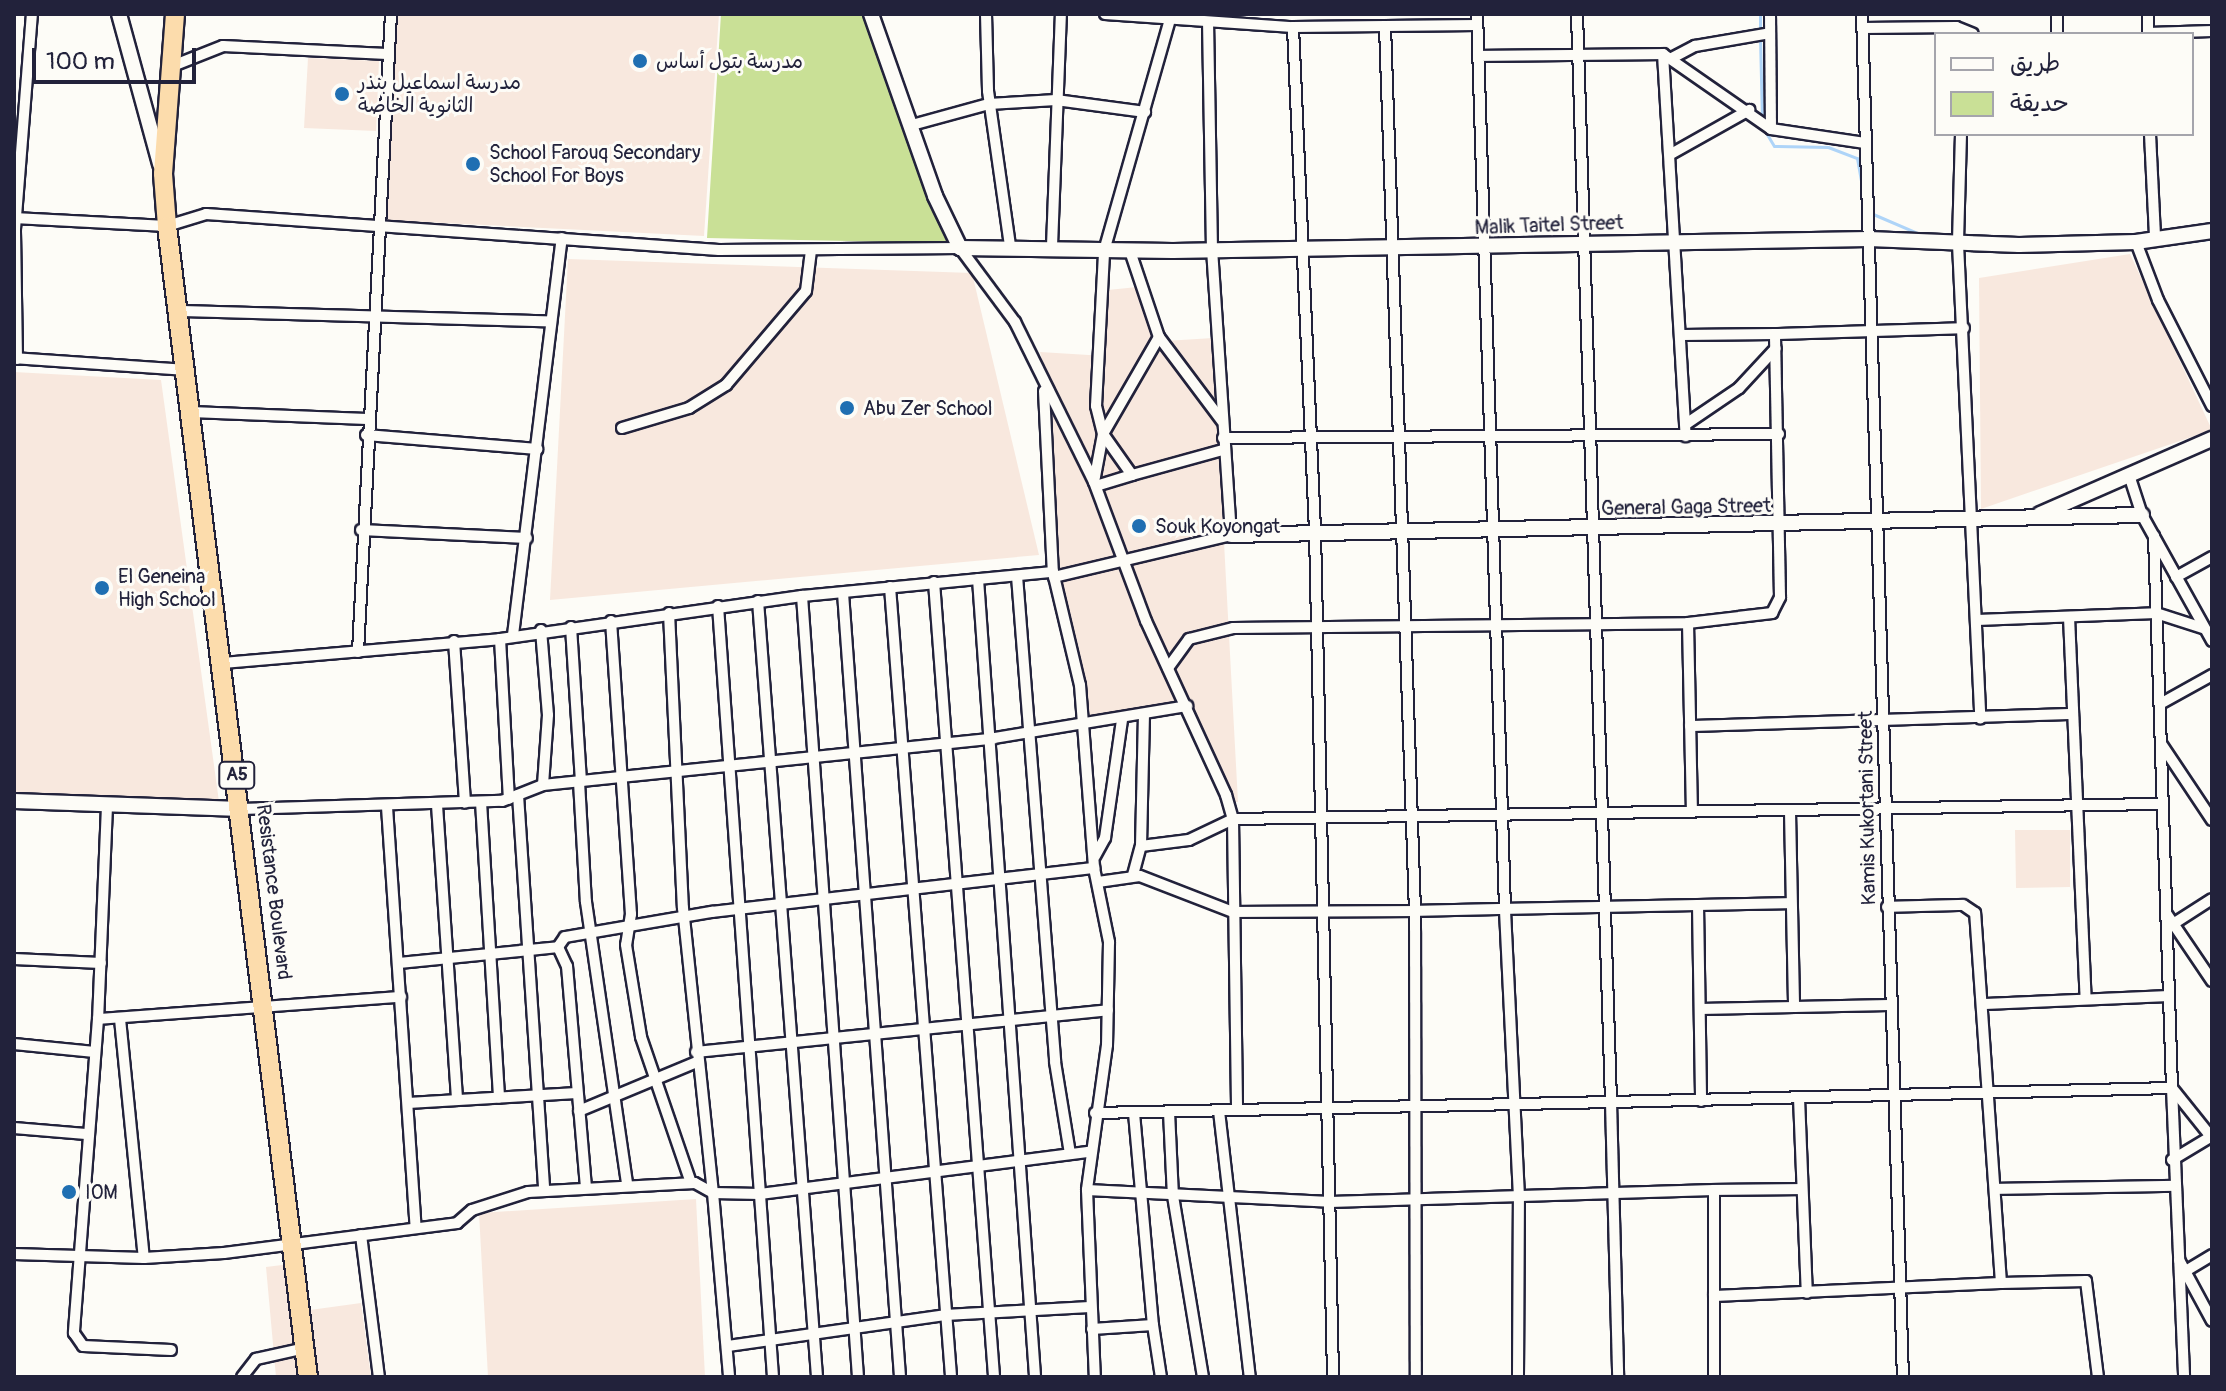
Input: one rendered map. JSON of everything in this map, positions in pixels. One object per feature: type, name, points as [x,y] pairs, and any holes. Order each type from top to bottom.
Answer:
[{"type":"highway","name":"A5","points":[[163,174],[175,14]]},
{"type":"highway","name":"Resistance Boulevard","points":[[163,174],[308,1377]]},
{"type":"main road","name":"A5","points":[[119,14],[163,174]]},
{"type":"main road","points":[[871,14],[960,248]]},
{"type":"main road","name":"Malik Taitel Street","points":[[960,248],[1052,246],[1104,251],[1394,249],[1869,239],[1958,244],[2136,242],[2155,237],[2211,234]]},
{"type":"main road","points":[[2032,517],[2130,478],[2212,439]]},
{"type":"main road","name":"General Gaga Street","points":[[1231,535],[1315,531],[1973,523],[2032,517],[2142,515]]},
{"type":"main road","points":[[14,801],[241,809]]},
{"type":"street","points":[[32,14],[17,218],[16,359],[186,370]]},
{"type":"street","points":[[358,652],[361,530],[391,14]]},
{"type":"street","points":[[986,14],[989,104],[1010,246]]},
{"type":"street","points":[[1052,246],[1061,14]]},
{"type":"street","points":[[1105,14],[1208,24],[1293,27],[1385,26],[1477,19],[1494,624],[1519,1197],[1518,1377]]},
{"type":"street","points":[[1577,14],[1589,528],[1606,811],[1618,1377]]},
{"type":"street","points":[[1770,14],[1771,129]]},
{"type":"street","name":"Kamis Kukortani Street","points":[[1862,14],[1884,720],[1889,1005],[1903,1377]]},
{"type":"street","points":[[1132,475],[1103,434],[1096,406],[1104,251],[1170,20]]},
{"type":"street","points":[[222,663],[500,639],[541,630],[718,606],[934,582],[1053,575],[1126,562],[1231,535],[1212,250],[1208,24]]},
{"type":"street","points":[[1385,26],[1415,911],[1416,1377]]},
{"type":"street","points":[[1293,27],[1315,531],[1333,1377]]},
{"type":"street","points":[[1863,28],[1956,30]]},
{"type":"street","points":[[2180,32],[2212,31]]},
{"type":"street","points":[[1478,56],[1577,53],[1668,56],[1695,46],[1770,33]]},
{"type":"street","points":[[169,68],[223,46],[387,54]]},
{"type":"street","points":[[1668,56],[1749,110],[1771,129],[1811,140],[1865,143]]},
{"type":"street","points":[[1668,56],[1674,242],[1686,436]]},
{"type":"street","points":[[912,125],[989,104],[1056,100],[1145,112]]},
{"type":"street","points":[[1671,154],[1749,110]]},
{"type":"street","points":[[1961,136],[1958,244],[1980,718]]},
{"type":"street","points":[[2150,136],[2155,237]]},
{"type":"street","points":[[17,218],[167,226],[206,214],[811,252],[960,248],[1005,306],[1095,484],[1168,668],[1187,706],[1233,819],[1237,1110]]},
{"type":"street","points":[[513,635],[513,604],[527,538],[537,449],[547,321],[562,238]]},
{"type":"street","points":[[2136,242],[2158,300],[2212,406]]},
{"type":"street","points":[[1130,251],[1159,337],[1222,421]]},
{"type":"street","points":[[622,428],[689,408],[726,385],[806,291],[811,252]]},
{"type":"street","points":[[179,311],[547,321]]},
{"type":"street","points":[[1682,335],[1964,328]]},
{"type":"street","points":[[1168,668],[1197,635],[1233,628],[1688,623],[1776,609],[1779,434],[1775,334]]},
{"type":"street","points":[[1095,484],[1103,434],[1159,337]]},
{"type":"street","points":[[1686,424],[1739,388],[1776,348]]},
{"type":"street","points":[[1044,388],[1053,575],[1085,727],[1094,863],[1109,942],[1108,1010],[1089,1152],[1087,1190],[1095,1377]]},
{"type":"street","points":[[191,412],[367,419]]},
{"type":"street","points":[[1095,484],[1132,475],[1223,444],[1779,434]]},
{"type":"street","points":[[366,435],[537,449]]},
{"type":"street","points":[[2130,478],[2142,515],[2212,641]]},
{"type":"street","points":[[361,530],[527,538]]},
{"type":"street","points":[[2154,536],[2175,1247],[2184,1377]]},
{"type":"street","points":[[2176,577],[2212,557]]},
{"type":"street","points":[[1017,576],[1034,733],[1053,1015],[1070,1154]]},
{"type":"street","points":[[978,579],[994,738],[999,882],[1022,1162],[1035,1377]]},
{"type":"street","points":[[934,582],[981,1168],[994,1377]]},
{"type":"street","points":[[890,587],[916,889],[933,1172],[951,1377]]},
{"type":"street","points":[[843,593],[858,755],[900,1377]]},
{"type":"street","points":[[802,596],[858,1377]]},
{"type":"street","points":[[758,601],[774,763],[791,1045],[806,1187],[817,1377]]},
{"type":"street","points":[[718,606],[773,1377]]},
{"type":"street","points":[[669,613],[684,918],[729,1377]]},
{"type":"street","points":[[1977,620],[2156,613],[2203,628]]},
{"type":"street","points":[[2069,617],[2086,999]]},
{"type":"street","points":[[611,621],[631,925],[626,945],[655,1084],[691,1183]]},
{"type":"street","points":[[1688,623],[1692,812]]},
{"type":"street","points":[[571,627],[586,902],[595,933],[627,1184]]},
{"type":"street","points":[[541,630],[548,715],[543,785]]},
{"type":"street","points":[[500,639],[528,949],[544,1190]]},
{"type":"street","points":[[454,641],[465,803]]},
{"type":"street","points":[[2160,704],[2212,675]]},
{"type":"street","points":[[241,809],[481,802],[514,797],[543,785],[677,775],[858,755],[1085,727],[1187,706]]},
{"type":"street","points":[[1690,726],[2072,714]]},
{"type":"street","points":[[1133,875],[1141,846],[1144,715]]},
{"type":"street","points":[[1094,863],[1105,838],[1122,720]]},
{"type":"street","points":[[2161,744],[2212,820]]},
{"type":"street","points":[[481,802],[487,953],[499,1097]]},
{"type":"street","points":[[1141,846],[1189,840],[1233,819],[2162,804]]},
{"type":"street","points":[[437,805],[457,1099]]},
{"type":"street","points":[[107,806],[98,1019],[86,1134],[76,1340],[171,1350]]},
{"type":"street","points":[[387,807],[416,1228]]},
{"type":"street","points":[[1790,812],[1794,1007]]},
{"type":"street","points":[[558,947],[565,937],[631,925],[740,909],[1042,877],[1094,863]]},
{"type":"street","points":[[1098,882],[1133,875],[1233,912],[1323,913],[1791,903]]},
{"type":"street","points":[[2173,924],[2212,899]]},
{"type":"street","points":[[1698,905],[1701,1101]]},
{"type":"street","points":[[1887,907],[1972,908],[1985,1004],[2001,1283]]},
{"type":"street","points":[[2166,913],[2212,981]]},
{"type":"street","points":[[399,963],[558,947]]},
{"type":"street","points":[[558,947],[565,956],[586,1186]]},
{"type":"street","points":[[14,959],[101,963]]},
{"type":"street","points":[[1985,1004],[2169,996]]},
{"type":"street","points":[[98,1019],[265,1004],[401,997]]},
{"type":"street","points":[[1700,1009],[1889,1005]]},
{"type":"street","points":[[579,1111],[655,1084],[696,1057],[751,1047],[1108,1010]]},
{"type":"street","points":[[120,1019],[144,1258]]},
{"type":"street","points":[[14,1044],[95,1052]]},
{"type":"street","points":[[1095,1113],[1893,1098],[2172,1088]]},
{"type":"street","points":[[2172,1088],[2212,1137],[2172,1160]]},
{"type":"street","points":[[408,1103],[577,1093]]},
{"type":"street","points":[[1799,1098],[1807,1293]]},
{"type":"street","points":[[1219,1111],[1231,1199],[1237,1310],[1250,1377]]},
{"type":"street","points":[[1169,1112],[1173,1196],[1203,1377]]},
{"type":"street","points":[[1134,1113],[1139,1193],[1161,1377]]},
{"type":"street","points":[[14,1128],[86,1134]]},
{"type":"street","points":[[14,1254],[144,1258],[457,1223],[494,1201],[544,1190],[691,1183],[713,1193],[760,1194],[887,1175],[981,1168],[1089,1152]]},
{"type":"street","points":[[1995,1189],[2173,1186]]},
{"type":"street","points":[[1087,1190],[1330,1202],[1801,1189]]},
{"type":"street","points":[[1714,1190],[1714,1377]]},
{"type":"street","points":[[361,1235],[379,1377]]},
{"type":"street","points":[[2175,1247],[2184,1272],[2212,1321]]},
{"type":"street","points":[[2184,1272],[2212,1255]]},
{"type":"street","points":[[1714,1296],[2086,1281],[2098,1377]]},
{"type":"street","points":[[728,1346],[945,1315],[1090,1307]]},
{"type":"street","points":[[1092,1329],[1153,1325]]},
{"type":"street","points":[[242,1377],[256,1359],[305,1348]]},
{"type":"shaded area","points":[[396,14],[719,14],[704,236],[383,220]]},
{"type":"shaded area","name":"مدرسة اسماعيل بنذر الثانوية الخاصة","points":[[308,58],[379,61],[376,131],[304,128]]},
{"type":"shaded area","points":[[2130,254],[2212,430],[1981,509],[1979,278]]},
{"type":"shaded area","points":[[568,259],[972,273],[1039,555],[550,600]]},
{"type":"shaded area","points":[[1147,286],[1165,341],[1213,338],[1238,802],[1233,802],[1189,702],[1087,722],[1058,582],[1050,389],[1040,352],[1105,356],[1108,290]]},
{"type":"shaded area","name":"El Geneina High School","points":[[14,372],[161,380],[220,809],[14,796]]},
{"type":"shaded area","points":[[2015,830],[2070,830],[2070,887],[2016,888]]},
{"type":"shaded area","points":[[696,1199],[705,1377],[488,1377],[479,1213]]},
{"type":"shaded area","points":[[290,1264],[303,1377],[276,1377],[266,1267]]},
{"type":"shaded area","points":[[361,1303],[371,1377],[315,1377],[310,1310]]},
{"type":"green space","points":[[721,14],[867,14],[947,243],[707,238]]},
{"type":"waterway","points":[[1760,14],[1760,30]]},
{"type":"waterway","points":[[1760,38],[1762,118]]},
{"type":"waterway","points":[[1762,126],[1774,146],[1828,147],[1857,158],[1863,193]]},
{"type":"waterway","points":[[1873,214],[1920,234]]},
{"type":"waterway","points":[[2140,248],[2208,239]]},
{"type":"waterway","points":[[1969,249],[2040,251]]},
{"type":"place","name":"مدرسة بتول أساس","points":[[640,61]]},
{"type":"place","name":"مدرسة اسماعيل بنذر الثانوية الخاصة","points":[[342,94]]},
{"type":"place","name":"School Farouq Secondary School For Boys","points":[[473,164]]},
{"type":"place","name":"Abu Zer School","points":[[847,408]]},
{"type":"place","name":"Souk Koyongat","points":[[1139,526]]},
{"type":"place","name":"El Geneina High School","points":[[102,588]]},
{"type":"place","name":"IOM","points":[[69,1192]]}]
